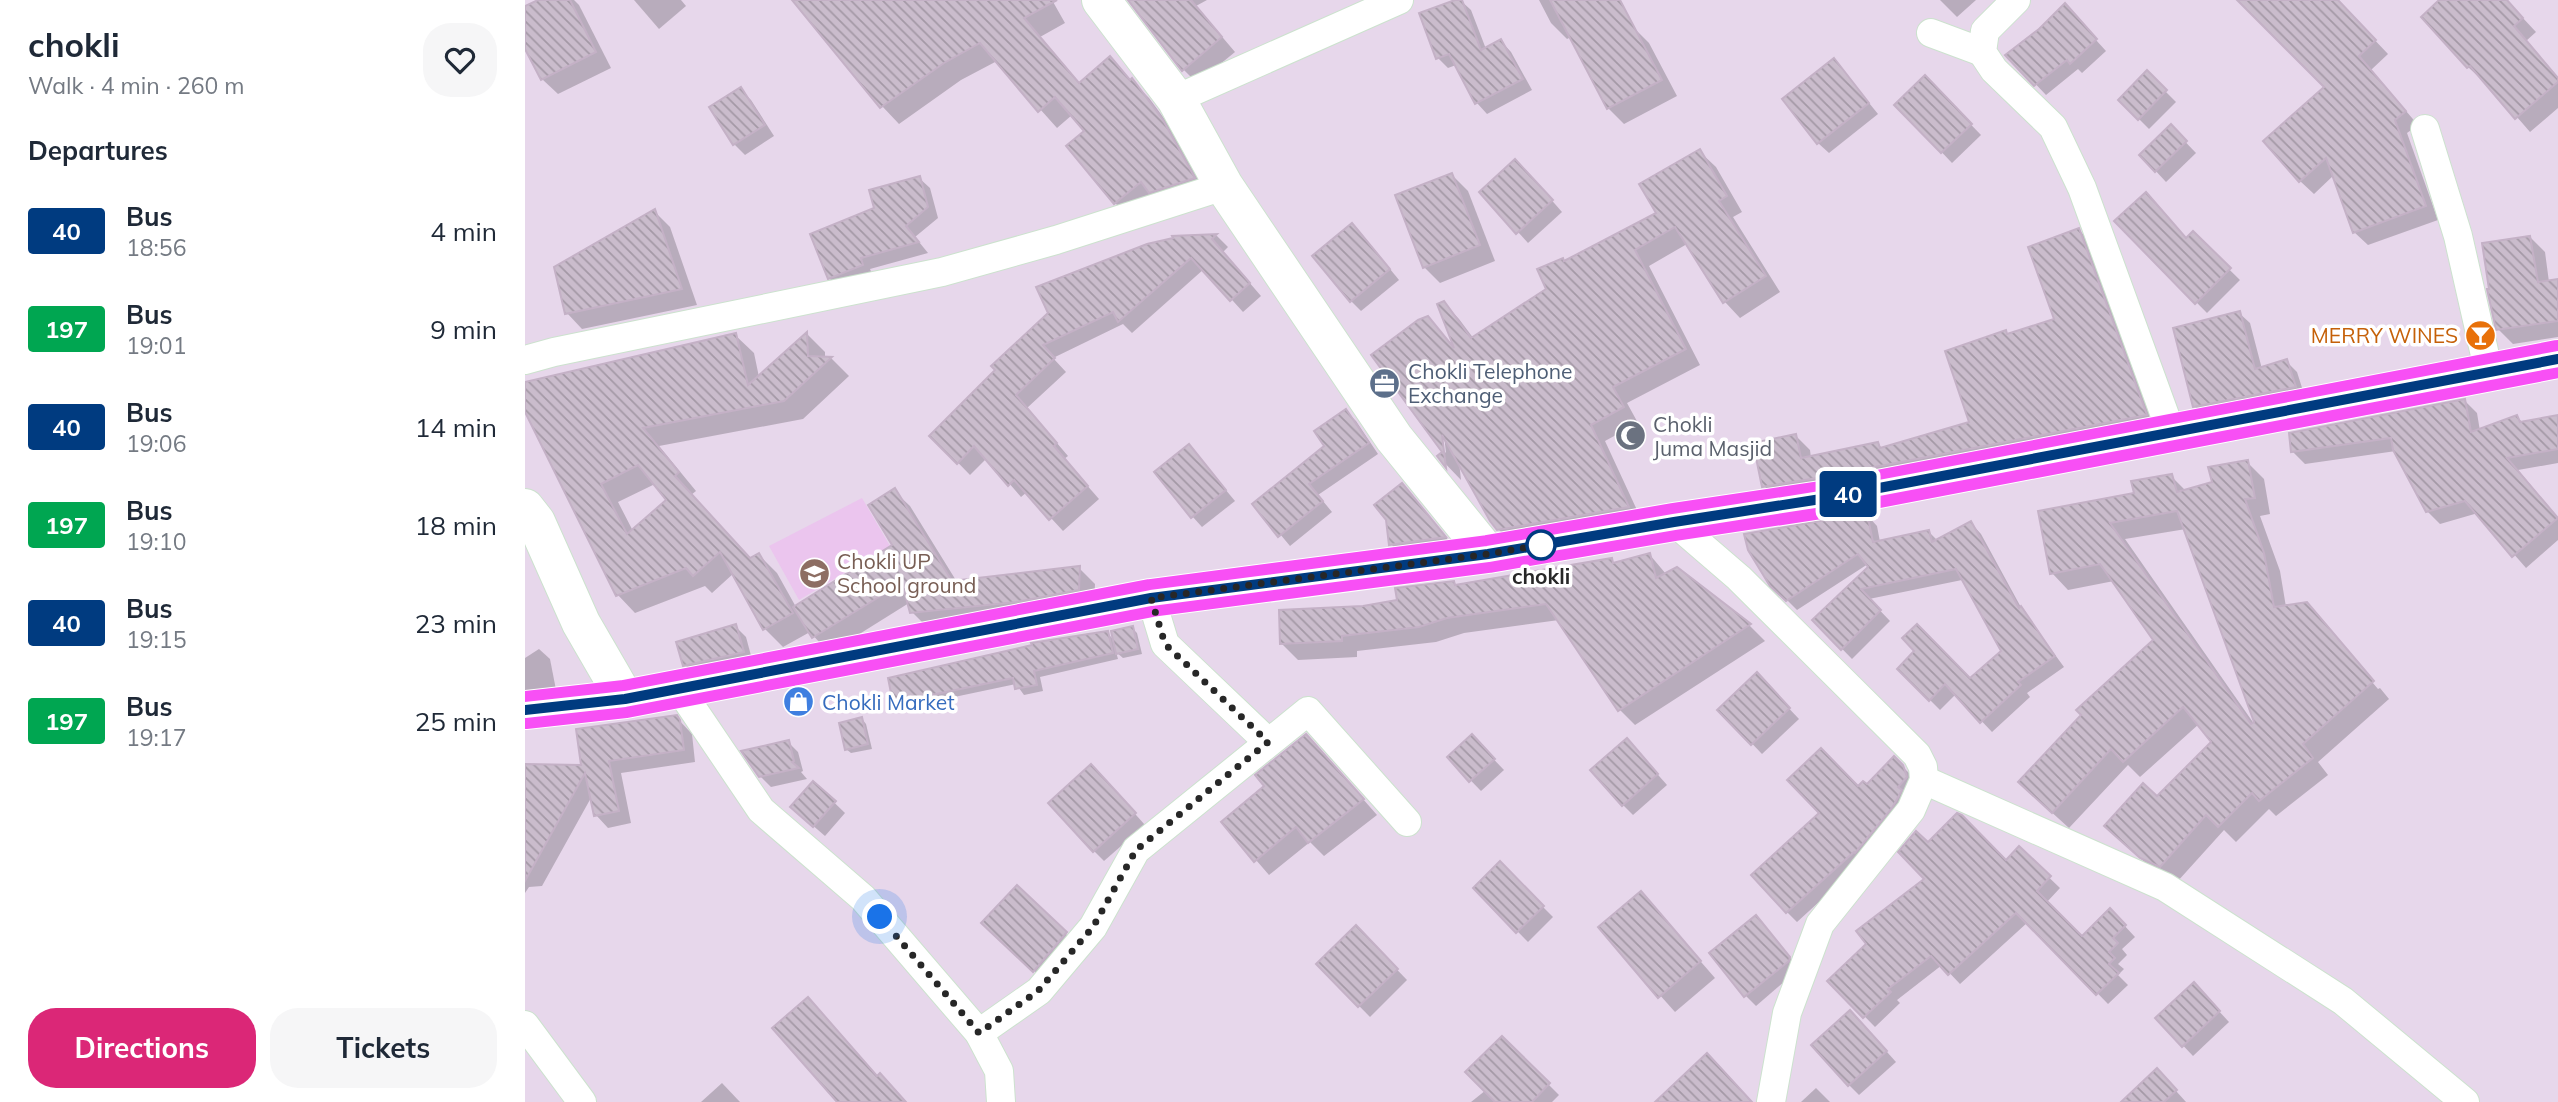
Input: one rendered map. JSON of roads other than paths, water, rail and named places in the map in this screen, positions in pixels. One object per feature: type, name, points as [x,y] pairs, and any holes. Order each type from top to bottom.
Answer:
[{"type":"main road","points":[[1101,0],[1176,99],[1224,186],[1394,438],[1488,554]]},
{"type":"main road","points":[[525,710],[625,699],[1151,598],[1488,554],[1821,499],[2558,359]]},
{"type":"main road","points":[[525,508],[536,522],[581,623],[625,699]]},
{"type":"street","points":[[1176,99],[1399,0]]},
{"type":"street","points":[[1982,52],[1985,31],[2016,0]]},
{"type":"street","points":[[1931,33],[1982,52],[1994,70],[2053,127],[2083,188],[2171,432]]},
{"type":"street","points":[[2425,129],[2459,236],[2489,373]]},
{"type":"street","points":[[525,360],[942,272],[1056,240],[1224,186]]},
{"type":"street","points":[[1674,522],[1739,579],[1917,755],[1923,767],[1924,780],[1911,810],[1820,924],[1787,1013],[1771,1102]]},
{"type":"street","points":[[1151,598],[1165,644],[1268,742]]},
{"type":"street","points":[[678,687],[761,810],[863,898],[979,1033],[999,1071],[1001,1102]]},
{"type":"street","points":[[979,1033],[1038,991],[1093,927],[1136,850],[1308,711],[1406,822]]},
{"type":"street","points":[[1924,780],[2165,887],[2343,1001],[2465,1102]]},
{"type":"street","points":[[525,1025],[582,1102]]},
{"type":"place","name":"MERRY WINES","points":[[2481,335]]},
{"type":"place","name":"Chokli Telephone Exchange","points":[[1385,383]]},
{"type":"place","name":"Chokli Juma Masjid","points":[[1630,436]]},
{"type":"place","name":"chokli","points":[[1541,545]]},
{"type":"place","name":"Chokli UP School ground","points":[[814,573]]},
{"type":"place","name":"Chokli Market","points":[[799,702]]}]
